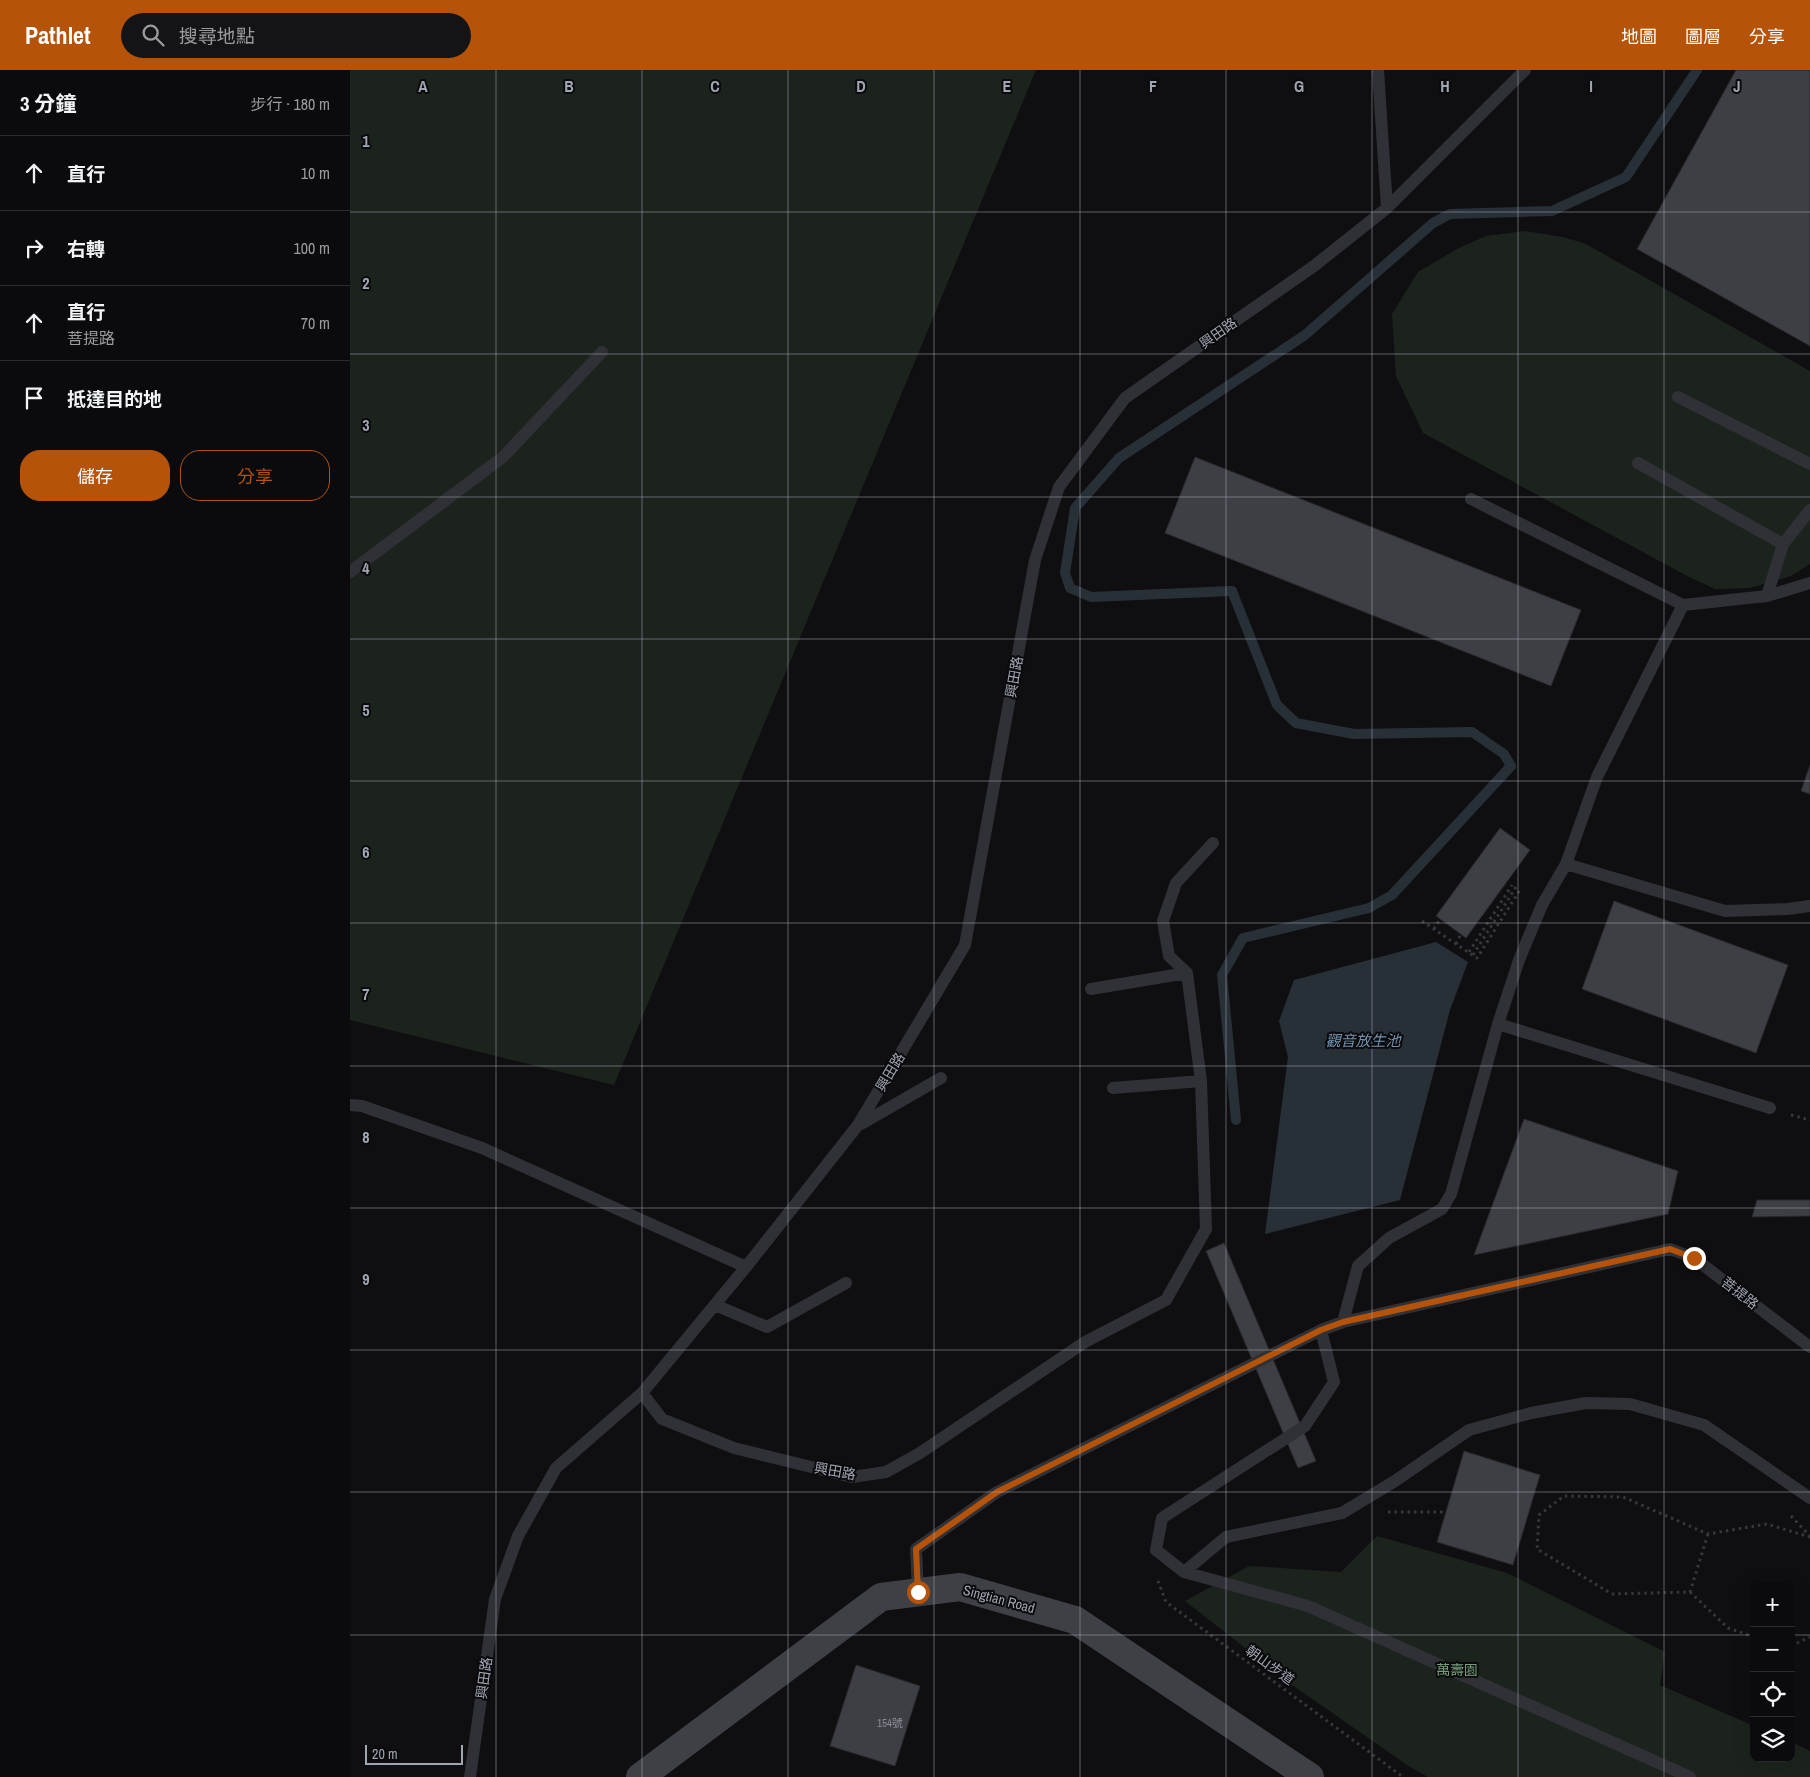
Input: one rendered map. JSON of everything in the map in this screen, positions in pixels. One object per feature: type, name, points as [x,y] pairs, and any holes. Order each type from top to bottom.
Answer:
[{"type":"street","name":"Singtian Road","points":[[640,1777],[880,1597],[960,1587],[1075,1620],[1310,1777]]},
{"type":"lane","points":[[1378,70],[1386,208]]},
{"type":"lane","name":"興田路","points":[[470,1777],[495,1599],[518,1536],[556,1468],[642,1393],[746,1267],[858,1125],[965,945],[1036,560],[1059,487],[1125,398],[1314,266],[1386,208],[1525,70]]},
{"type":"lane","points":[[350,572],[503,456],[602,352]]},
{"type":"lane","points":[[1678,397],[1810,464]]},
{"type":"lane","points":[[1638,463],[1783,544]]},
{"type":"lane","points":[[1472,499],[1683,605],[1767,596],[1810,583]]},
{"type":"lane","points":[[1767,596],[1783,544],[1810,510]]},
{"type":"lane","points":[[1343,1322],[1358,1266],[1389,1238],[1442,1209],[1451,1194],[1498,1024],[1520,960],[1542,906],[1566,864],[1597,777],[1683,605]]},
{"type":"lane","points":[[1187,973],[1169,956],[1163,921],[1176,883],[1213,843]]},
{"type":"lane","points":[[1566,864],[1725,910],[1788,909],[1810,906]]},
{"type":"lane","points":[[1091,989],[1187,973]]},
{"type":"lane","name":"興田路","points":[[642,1393],[662,1419],[734,1448],[852,1477],[886,1472],[1085,1342],[1166,1300],[1206,1229],[1201,1081],[1187,973]]},
{"type":"lane","points":[[1498,1024],[1770,1108]]},
{"type":"lane","points":[[858,1125],[941,1078]]},
{"type":"lane","points":[[1113,1088],[1201,1081]]},
{"type":"lane","points":[[350,1105],[362,1106],[482,1148],[746,1267]]},
{"type":"lane","name":"菩提路","points":[[918,1592],[916,1549],[997,1492],[1321,1330],[1343,1322],[1670,1249],[1694,1258],[1810,1347]]},
{"type":"lane","points":[[715,1305],[767,1327],[846,1283]]},
{"type":"lane","points":[[1321,1330],[1334,1382],[1305,1426],[1162,1518],[1156,1550],[1184,1572],[1308,1606],[1690,1777]]},
{"type":"lane","points":[[1184,1572],[1226,1537],[1342,1513],[1395,1481],[1469,1430],[1531,1412],[1586,1403],[1630,1404],[1704,1425],[1810,1498]]},
{"type":"path","points":[[1468,952],[1512,885]]},
{"type":"path","points":[[1473,955],[1516,887]]},
{"type":"path","points":[[1422,921],[1477,958],[1520,890]]},
{"type":"path","points":[[1434,929],[1440,919]]},
{"type":"path","points":[[1456,944],[1461,934]]},
{"type":"path","points":[[1750,1636],[1728,1628],[1690,1592],[1612,1594],[1537,1549],[1538,1515],[1564,1496],[1623,1497],[1708,1534],[1767,1524],[1810,1537]]},
{"type":"path","points":[[1342,1513],[1445,1512]]},
{"type":"path","points":[[1690,1592],[1708,1534]]},
{"type":"path","name":"朝山步道","points":[[1156,1550],[1158,1582],[1166,1602],[1403,1777]]},
{"type":"path","points":[[1795,1644],[1810,1637]]},
{"type":"green space","points":[[350,70],[1036,70],[614,1085],[350,1020]]},
{"type":"green space","points":[[1525,231],[1563,237],[1586,244],[1810,371],[1810,564],[1791,576],[1750,588],[1715,589],[1689,577],[1423,433],[1396,376],[1392,314],[1418,272],[1457,249],[1486,236]]},
{"type":"green space","name":"萬壽園","points":[[1377,1536],[1507,1573],[1665,1652],[1660,1685],[1750,1724],[1750,1762],[1795,1762],[1795,1744],[1810,1751],[1810,1777],[1428,1777],[1410,1767],[1295,1687],[1185,1601],[1249,1566],[1341,1572]]},
{"type":"water","name":"觀音放生池","points":[[1436,942],[1468,962],[1450,1010],[1400,1200],[1265,1234],[1288,1057],[1279,1021],[1294,980]]},
{"type":"building","points":[[1736,70],[1810,70],[1810,346],[1637,249]]},
{"type":"building","points":[[1195,457],[1581,610],[1551,686],[1165,533]]},
{"type":"building","points":[[1810,765],[1810,794],[1801,791]]},
{"type":"building","points":[[1500,828],[1530,850],[1466,938],[1436,916]]},
{"type":"building","points":[[1614,901],[1788,965],[1756,1053],[1582,989]]},
{"type":"building","points":[[1524,1119],[1678,1171],[1668,1214],[1474,1255]]},
{"type":"building","points":[[1757,1200],[1810,1200],[1810,1216],[1752,1217]]},
{"type":"building","points":[[1224,1243],[1316,1461],[1298,1468],[1206,1251]]},
{"type":"building","points":[[1464,1451],[1540,1475],[1513,1565],[1437,1542]]},
{"type":"building","points":[[856,1665],[920,1686],[895,1766],[830,1746]]},
{"type":"waterway","points":[[1236,1120],[1222,975],[1243,938],[1369,908],[1392,895],[1511,766],[1504,754],[1472,732],[1354,734],[1296,723],[1277,705],[1232,591],[1091,597],[1070,588],[1065,573],[1075,508],[1119,458],[1305,335],[1433,223],[1450,214],[1552,211],[1626,177],[1697,70]]},
{"type":"route","points":[[918,1592],[916,1549],[997,1492],[1321,1330],[1343,1322],[1670,1249],[1694,1258]]}]
